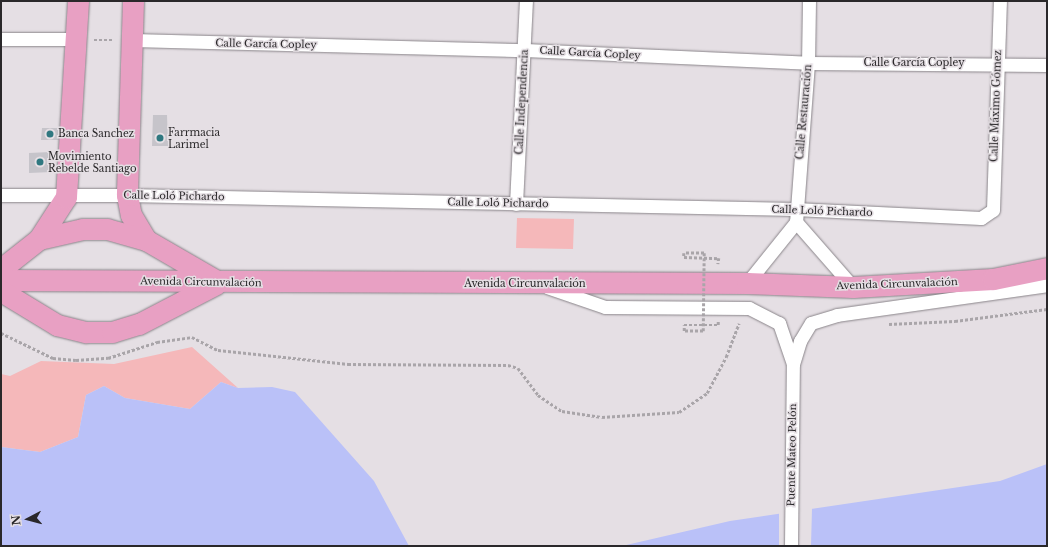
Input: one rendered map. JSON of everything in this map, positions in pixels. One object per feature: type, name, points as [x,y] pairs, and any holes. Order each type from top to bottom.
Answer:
[{"type":"main road","points":[[28,305],[11,280],[22,267],[35,243],[66,197],[78,40],[78,1]]},
{"type":"main road","points":[[133,1],[127,195],[131,215],[153,245],[168,282],[164,302],[156,316]]},
{"type":"main road","points":[[1,269],[35,243],[83,229],[107,229],[153,245],[219,282]]},
{"type":"main road","name":"Avenida Circunvalación","points":[[11,280],[538,284],[746,283],[853,287],[993,279],[1047,268]]},
{"type":"main road","points":[[1,291],[28,305],[57,325],[86,332],[112,332],[156,316],[219,282]]},
{"type":"street","name":"Calle Independencia","points":[[516,204],[525,50],[526,1]]},
{"type":"street","name":"Calle Restauración","points":[[795,216],[808,63],[809,1]]},
{"type":"street","name":"Calle Máximo Gómez","points":[[993,210],[1000,1]]},
{"type":"street","points":[[1,39],[78,40]]},
{"type":"street","name":"Calle García Copley","points":[[132,40],[525,50],[808,63],[998,63],[1047,65]]},
{"type":"street","name":"Calle Loló Pichardo","points":[[1,195],[66,197],[127,195],[516,204],[795,216],[980,218],[993,210]]},
{"type":"street","points":[[746,283],[795,216],[853,287]]},
{"type":"street","points":[[538,284],[605,307],[750,308],[779,323],[793,364]]},
{"type":"street","points":[[793,364],[800,341],[811,323],[837,315],[1047,285]]},
{"type":"street","name":"Puente Mateo Pelón","points":[[791,546],[793,364]]},
{"type":"path","points":[[78,40],[132,40]]},
{"type":"path","points":[[718,258],[684,257],[684,253],[704,253],[703,331],[684,331],[684,325],[718,325]]},
{"type":"path","points":[[1,333],[53,358],[76,360],[108,358],[157,342],[192,338],[218,350],[348,364],[508,365],[518,368],[538,395],[562,411],[602,417],[679,412],[707,393],[726,357],[743,308]]},
{"type":"path","points":[[884,324],[955,320],[1047,310]]},
{"type":"shaded area","points":[[517,218],[574,219],[573,249],[516,248]]},
{"type":"shaded area","points":[[192,347],[238,388],[221,382],[190,409],[125,398],[104,386],[86,395],[78,437],[40,452],[1,447],[1,374],[10,376],[41,361],[114,364]]},
{"type":"water","points":[[221,382],[238,388],[272,387],[295,392],[374,481],[409,546],[1,546],[1,447],[40,452],[78,437],[86,395],[104,386],[125,398],[190,409]]},
{"type":"water","points":[[1047,464],[1047,546],[622,546],[730,521],[1000,481]]},
{"type":"pier","points":[[812,508],[811,546],[779,546],[779,513]]},
{"type":"building","points":[[153,115],[167,115],[168,146],[152,146]]},
{"type":"building","name":"Banca Sanchez","points":[[42,128],[59,128],[59,140],[41,140]]},
{"type":"building","name":"Movimiento Rebelde Santiago","points":[[50,152],[51,172],[29,173],[29,153]]},
{"type":"place","name":"Banca Sanchez","points":[[50,134]]},
{"type":"place","name":"Farrmacia Larimel","points":[[160,138]]},
{"type":"place","name":"Movimiento Rebelde Santiago","points":[[40,162]]}]
